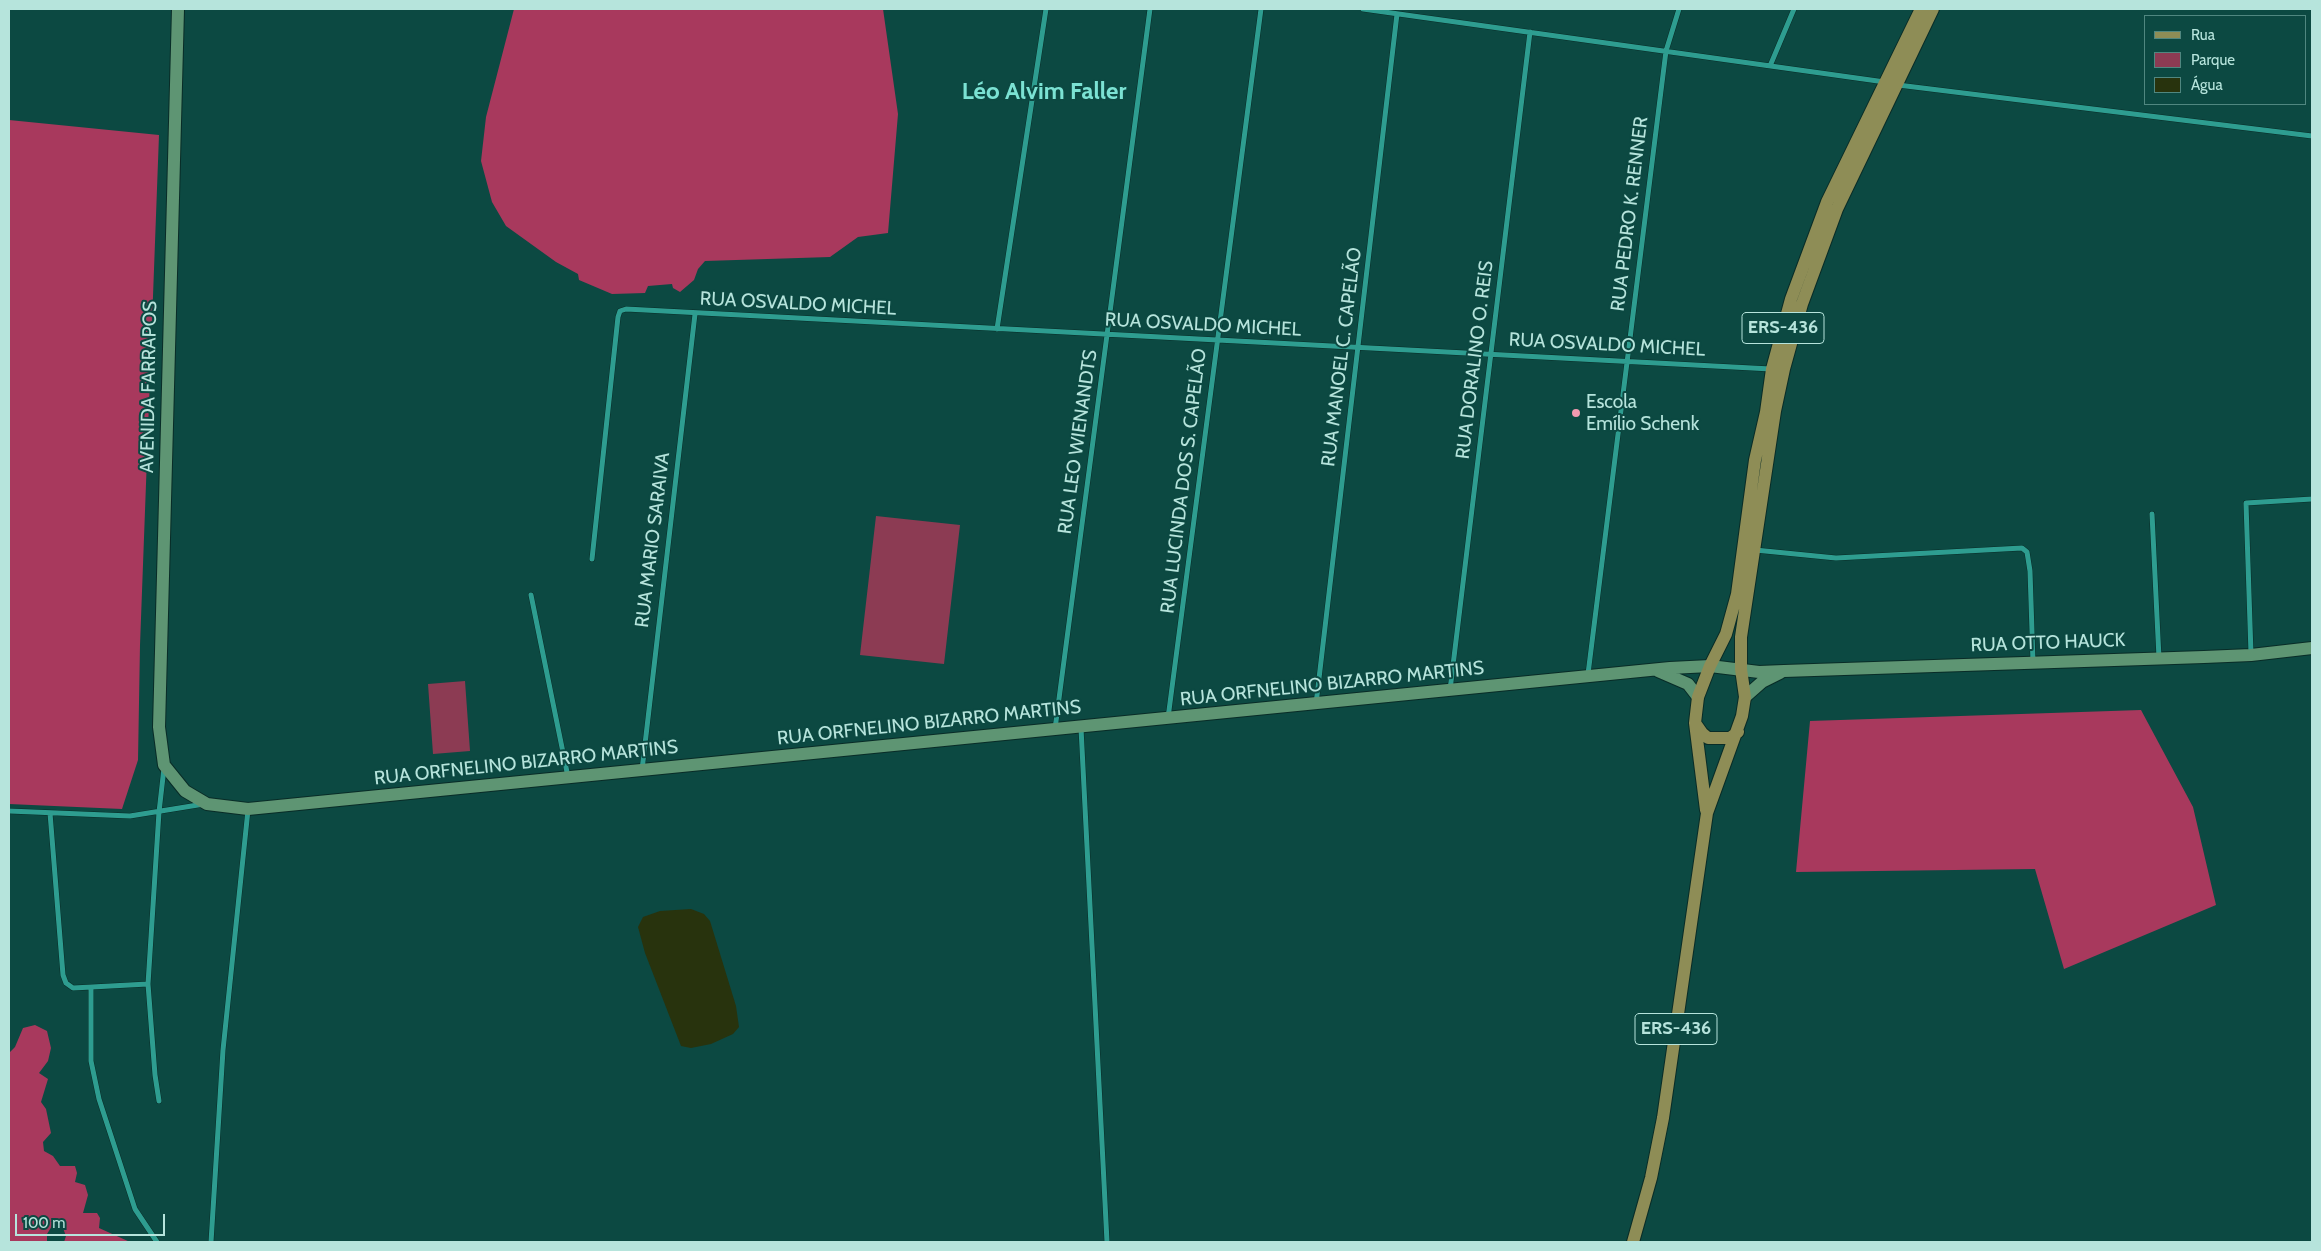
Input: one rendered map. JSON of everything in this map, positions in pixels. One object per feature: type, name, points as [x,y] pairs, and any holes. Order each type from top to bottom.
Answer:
[{"type":"main road","name":"ERS-436","points":[[1890,83],[1921,9]]},
{"type":"main road","name":"ERS-436","points":[[1633,1242],[1651,1178],[1663,1118],[1707,813],[1738,732],[1745,697],[1741,670],[1741,637],[1755,460],[1778,369],[1791,299],[1827,202],[1890,83],[1933,9]]},
{"type":"main road","name":"ERS-436","points":[[1707,813],[1695,723],[1698,697],[1710,666],[1726,634],[1749,549]]},
{"type":"main road","points":[[1695,723],[1702,734],[1708,738],[1730,738],[1738,732]]},
{"type":"street","name":"AVENIDA FARRAPOS","points":[[160,1101],[155,1075],[148,984],[159,812],[164,766],[159,727],[178,9]]},
{"type":"street","points":[[997,329],[1046,9]]},
{"type":"street","name":"RUA LEO WIENANDTS","points":[[1055,730],[1150,9]]},
{"type":"street","name":"RUA LUCINDA DOS S. CAPELÃO","points":[[1168,719],[1261,9]]},
{"type":"street","points":[[1363,9],[1890,83],[2312,136]]},
{"type":"street","name":"RUA PEDRO K. RENNER","points":[[1587,677],[1666,51],[1678,9]]},
{"type":"street","points":[[1770,66],[1794,9]]},
{"type":"street","name":"RUA MANOEL C. CAPELÃO","points":[[1316,704],[1397,14]]},
{"type":"street","name":"RUA DORALINO O. REIS","points":[[1450,691],[1530,32]]},
{"type":"street","name":"RUA OSVALDO MICHEL","points":[[592,559],[617,326],[620,311],[626,309],[1778,369]]},
{"type":"street","name":"RUA MARIO SARAIVA","points":[[642,770],[694,314]]},
{"type":"street","points":[[2251,655],[2246,503],[2312,498]]},
{"type":"street","points":[[2152,514],[2159,658]]},
{"type":"street","points":[[1749,549],[1836,558],[2018,547],[2027,552],[2030,572],[2033,662]]},
{"type":"street","points":[[531,595],[568,778]]},
{"type":"street","name":"RUA OTTO HAUCK","points":[[1784,671],[2251,655],[2312,648]]},
{"type":"street","name":"RUA ORFNELINO BIZARRO MARTINS","points":[[207,804],[248,809],[1656,671],[1670,668],[1710,666],[1741,670],[1784,671]]},
{"type":"street","name":"RUA ORFNELINO BIZARRO MARTINS","points":[[1656,671],[1688,684],[1698,697]]},
{"type":"street","points":[[1745,697],[1762,682],[1784,671]]},
{"type":"street","points":[[1081,727],[1107,1242]]},
{"type":"street","points":[[164,766],[184,791],[207,804]]},
{"type":"street","points":[[9,811],[130,816],[207,804]]},
{"type":"street","points":[[211,1242],[223,1050],[248,809]]},
{"type":"street","points":[[50,813],[62,975],[66,983],[73,988],[148,984]]},
{"type":"street","points":[[91,988],[91,1061],[99,1099],[135,1209],[157,1242]]},
{"type":"green space","points":[[876,516],[960,525],[944,664],[860,655]]},
{"type":"green space","points":[[465,681],[470,751],[433,754],[428,684]]},
{"type":"shaded area","points":[[514,9],[883,9],[898,114],[888,233],[858,237],[830,257],[705,261],[698,269],[694,280],[680,292],[673,288],[672,284],[648,286],[645,293],[612,294],[579,280],[578,274],[556,262],[506,226],[492,202],[481,161],[486,117]]},
{"type":"shaded area","points":[[9,120],[159,135],[140,645],[138,760],[122,809],[9,804]]},
{"type":"shaded area","points":[[2141,710],[2193,807],[2216,905],[2064,969],[2035,869],[1796,872],[1810,721]]},
{"type":"shaded area","points":[[35,1025],[47,1031],[51,1048],[48,1061],[39,1073],[48,1079],[41,1102],[46,1109],[51,1133],[43,1142],[44,1151],[53,1156],[60,1166],[75,1166],[77,1173],[75,1182],[85,1185],[88,1195],[83,1213],[97,1213],[100,1218],[99,1228],[130,1242],[64,1242],[66,1236],[61,1223],[52,1226],[47,1234],[47,1242],[9,1242],[9,1053],[15,1047],[23,1028]]},
{"type":"water","points":[[691,909],[704,914],[710,921],[736,1006],[739,1027],[733,1034],[711,1044],[691,1048],[681,1046],[645,953],[638,927],[643,917],[660,911]]},
{"type":"place","name":"Escola Emílio Schenk","points":[[1576,413]]},
{"type":"district","name":"Léo Alvim Faller","points":[[1044,92]]}]
